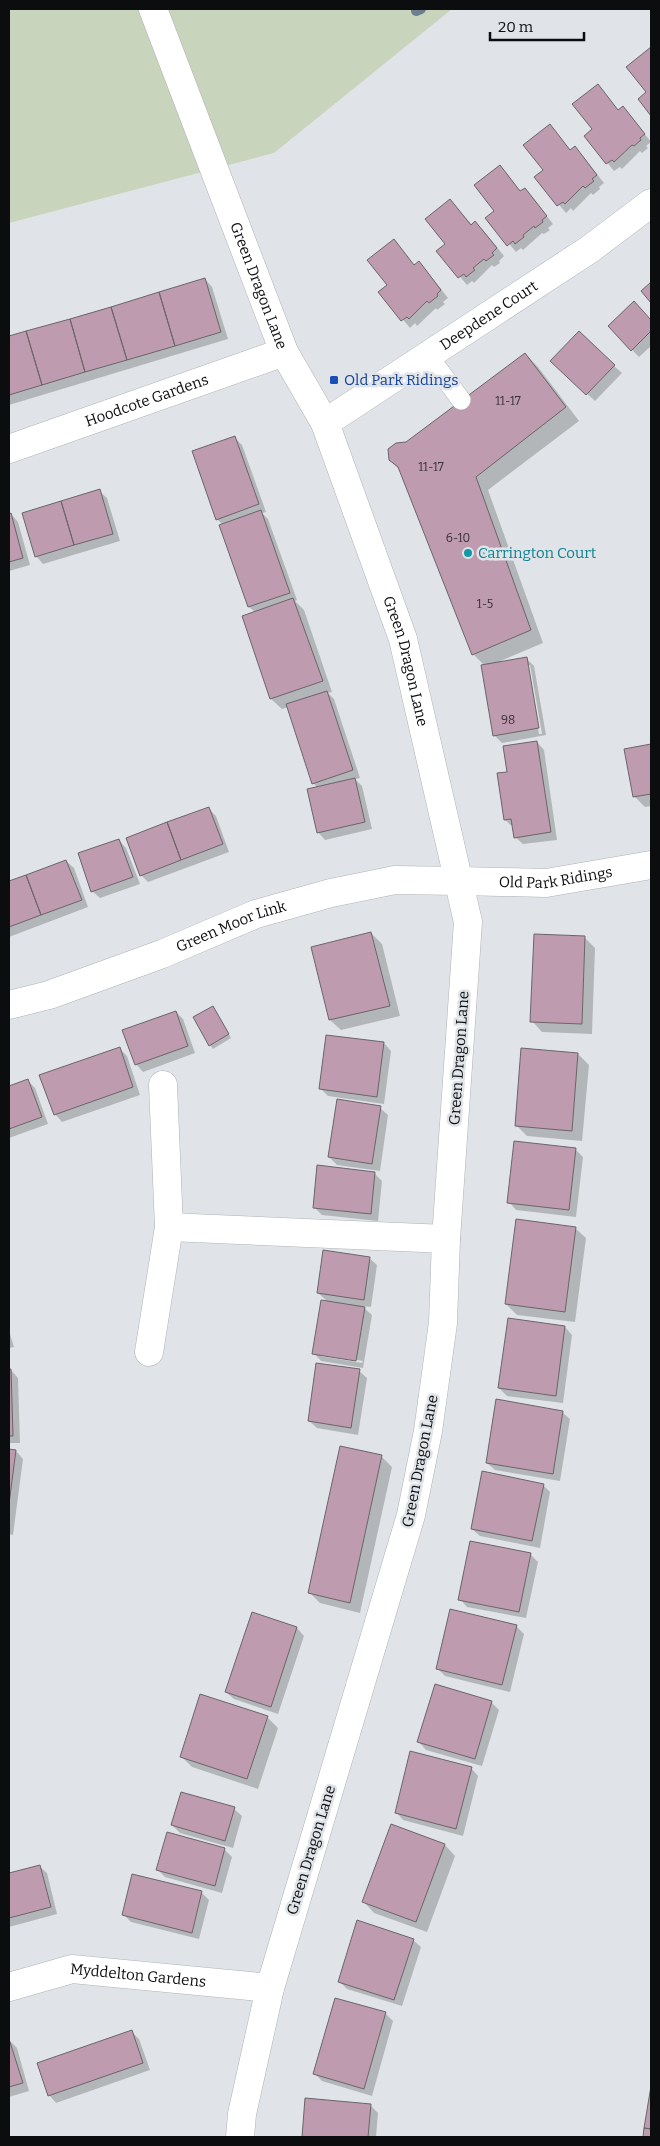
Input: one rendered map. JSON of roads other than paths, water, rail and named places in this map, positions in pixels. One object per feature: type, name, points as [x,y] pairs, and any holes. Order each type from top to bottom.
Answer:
[{"type":"street","name":"Green Dragon Lane","points":[[153,9],[284,352],[325,423],[403,639],[468,922],[446,1239],[443,1323],[428,1430],[411,1515],[270,1988],[242,2114],[240,2137]]},
{"type":"street","name":"Deepdene Court","points":[[325,423],[590,249],[651,203]]},
{"type":"street","name":"Hoodcote Gardens","points":[[9,449],[284,352]]},
{"type":"street","name":"Old Park Ridings","points":[[460,881],[546,883],[651,866]]},
{"type":"street","name":"Green Moor Link","points":[[9,1005],[49,995],[162,954],[256,914],[331,894],[395,880],[460,881]]},
{"type":"street","points":[[149,1352],[169,1227],[163,1085]]},
{"type":"street","points":[[169,1227],[446,1239]]},
{"type":"street","name":"Myddelton Gardens","points":[[9,1987],[72,1970],[270,1988]]},
{"type":"lane","points":[[428,354],[461,400]]},
{"type":"waterway","points":[[416,11],[421,9]]},
{"type":"place","name":"Old Park Ridings","points":[[334,380]]},
{"type":"place","name":"Carrington Court","points":[[468,553]]}]
